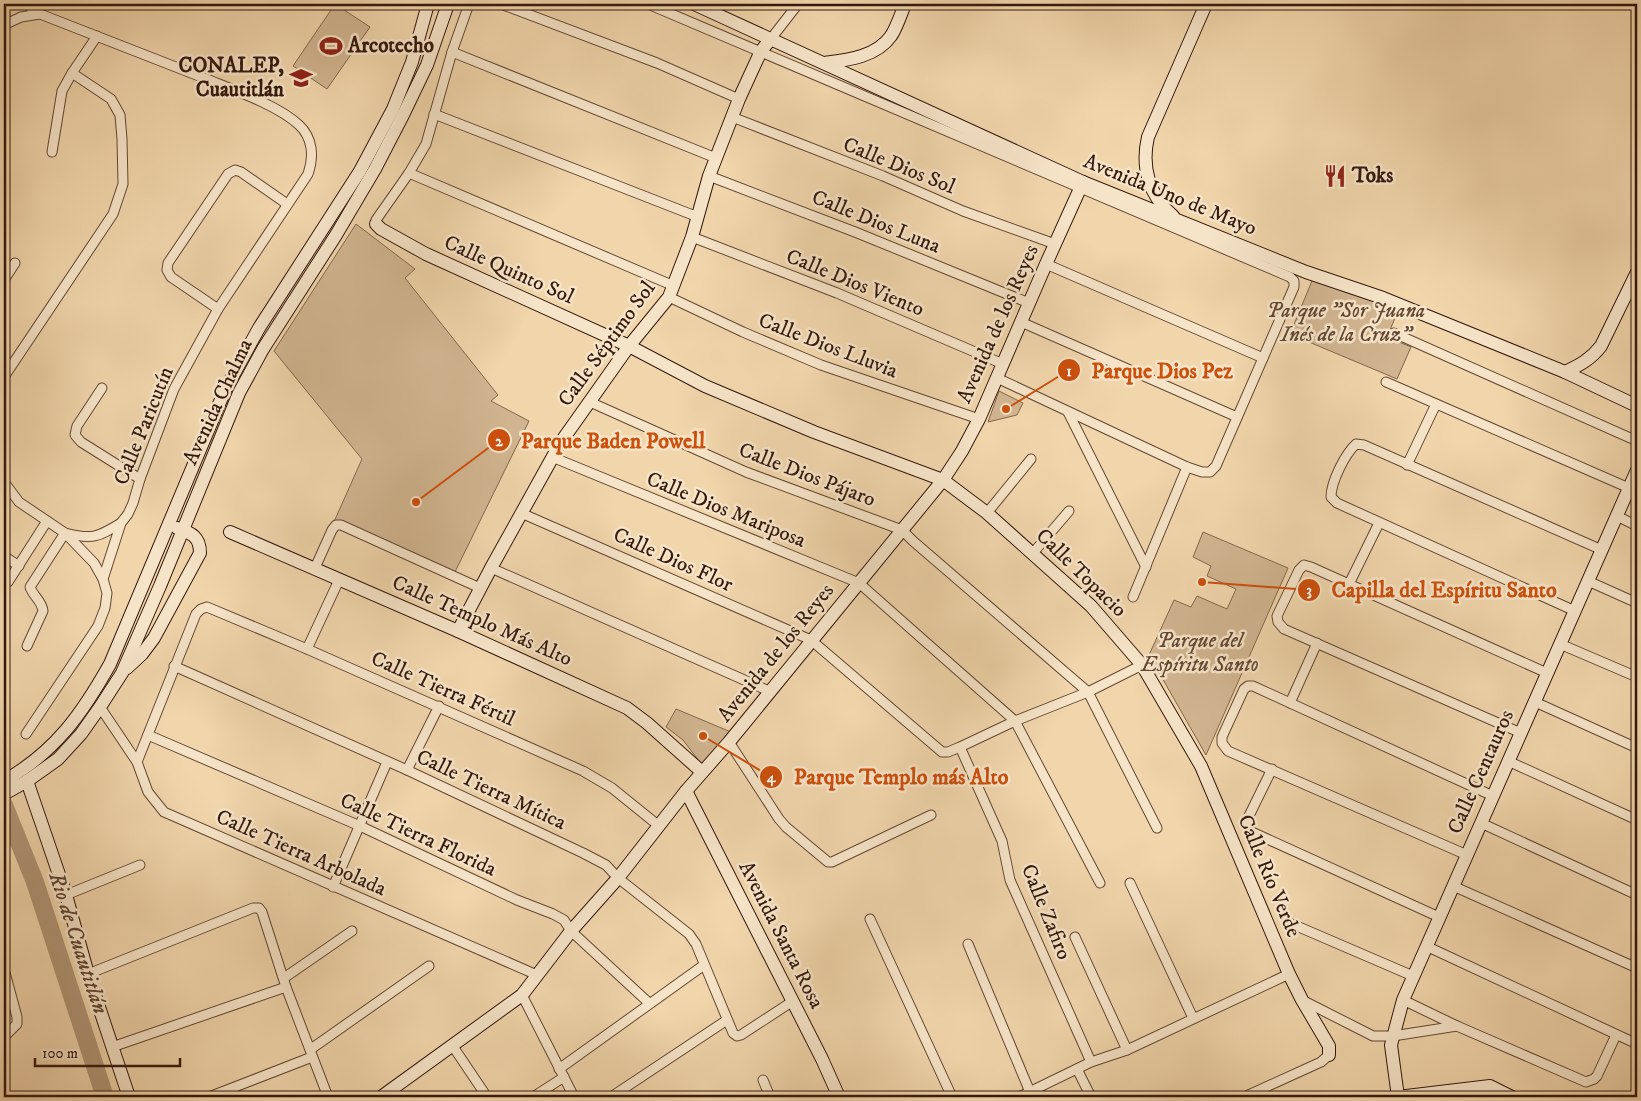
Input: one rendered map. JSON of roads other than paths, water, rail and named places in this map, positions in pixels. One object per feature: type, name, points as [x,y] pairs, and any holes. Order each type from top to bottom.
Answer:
[{"type":"street","points":[[26,4],[40,14],[97,36],[72,72],[62,91],[52,152]]},
{"type":"street","name":"Avenida Chalma","points":[[4,789],[21,771],[60,738],[90,699],[110,664],[225,390],[259,328],[360,171],[394,109],[412,62],[428,4]]},
{"type":"street","name":"Avenida Chalma","points":[[4,789],[27,781],[58,759],[82,734],[122,673],[184,530],[239,393],[263,348],[336,235],[375,169],[426,65],[448,4]]},
{"type":"street","points":[[376,224],[376,220],[409,173],[426,144],[452,52],[469,4]]},
{"type":"street","points":[[501,4],[657,63],[739,100]]},
{"type":"street","points":[[648,4],[1280,267],[1294,281],[1294,287],[1216,466],[1210,472],[1202,472],[1187,467],[997,378]]},
{"type":"street","name":"Avenida Uno de Mayo","points":[[694,4],[1082,185],[1184,222],[1280,267],[1306,272],[1383,298],[1565,372],[1637,406]]},
{"type":"street","points":[[770,40],[798,4]]},
{"type":"street","points":[[824,63],[855,58],[879,47],[891,36],[905,4]]},
{"type":"street","points":[[1184,222],[1168,211],[1156,196],[1148,179],[1145,154],[1148,137],[1206,4]]},
{"type":"street","points":[[4,26],[21,17],[40,14]]},
{"type":"street","name":"Calle Paricutín","points":[[26,734],[98,626],[105,608],[107,593],[103,579],[121,522],[133,504],[140,479],[174,389],[218,309],[308,174],[313,161],[308,138],[300,125],[280,111],[234,90],[97,36]]},
{"type":"street","name":"Calle Séptimo Sol","points":[[458,631],[552,457],[629,346],[671,291],[692,238],[709,176],[732,117],[761,51],[770,40]]},
{"type":"street","points":[[452,52],[716,158]]},
{"type":"street","points":[[412,62],[426,65]]},
{"type":"street","points":[[4,377],[113,214],[123,184],[120,115],[111,99],[72,72]]},
{"type":"street","points":[[434,114],[698,218]]},
{"type":"street","name":"Calle Dios Sol","points":[[732,117],[883,176],[963,211],[1055,244]]},
{"type":"street","points":[[218,309],[171,277],[167,270],[168,263],[228,174],[235,170],[241,172],[287,204]]},
{"type":"street","name":"Calle Dios Lluvia","points":[[409,173],[671,291],[743,332],[821,365],[979,418]]},
{"type":"street","name":"Calle Dios Luna","points":[[709,176],[855,232],[1029,303]]},
{"type":"street","name":"Avenida de los Reyes","points":[[381,1097],[522,995],[571,932],[618,878],[686,791],[729,742],[943,480],[962,451],[979,418],[1082,185]]},
{"type":"street","name":"Calle Quinto Sol","points":[[376,224],[381,229],[426,254],[629,346],[705,386],[814,432],[943,480]]},
{"type":"street","name":"Calle Dios Viento","points":[[692,238],[837,293],[1003,364]]},
{"type":"street","points":[[4,280],[15,264]]},
{"type":"street","points":[[1046,264],[1263,358]]},
{"type":"street","points":[[1565,372],[1584,363],[1601,346],[1637,272]]},
{"type":"street","points":[[1021,322],[1237,417]]},
{"type":"street","points":[[1394,333],[1637,441]]},
{"type":"street","points":[[1386,382],[1629,488]]},
{"type":"street","points":[[102,388],[77,426],[75,435],[81,442],[140,479]]},
{"type":"street","name":"Calle Dios Pájaro","points":[[590,402],[746,472],[902,530]]},
{"type":"street","points":[[1407,465],[1436,404]]},
{"type":"street","points":[[1068,412],[1146,567]]},
{"type":"street","points":[[1575,611],[1338,503],[1331,498],[1331,488],[1349,450],[1356,444],[1364,445],[1602,550]]},
{"type":"street","name":"Calle Dios Mariposa","points":[[552,457],[859,583],[1015,721]]},
{"type":"street","points":[[987,513],[1032,459]]},
{"type":"street","points":[[1133,597],[1187,467]]},
{"type":"street","name":"Calle Centauros","points":[[1398,1097],[1391,1045],[1403,1000],[1637,470]]},
{"type":"street","name":"Calle Topacio","points":[[943,480],[987,513],[1091,606],[1142,666],[1201,766]]},
{"type":"street","points":[[4,482],[19,502],[65,533],[94,563],[103,579]]},
{"type":"street","points":[[1033,553],[1068,511]]},
{"type":"street","name":"Calle Dios Flor","points":[[521,513],[811,640]]},
{"type":"street","points":[[1617,516],[1637,526]]},
{"type":"street","points":[[8,582],[47,521]]},
{"type":"street","points":[[65,533],[91,538],[101,535],[121,522]]},
{"type":"street","points":[[1349,584],[1379,523]]},
{"type":"street","points":[[122,673],[142,654],[154,638],[200,554],[200,545],[195,536],[168,525]]},
{"type":"street","points":[[315,568],[332,530],[336,526],[341,525],[480,588]]},
{"type":"street","points":[[902,530],[1088,692],[1157,828]]},
{"type":"street","name":"Calle Templo Más Alto","points":[[230,532],[458,631],[626,708],[647,723],[702,772]]},
{"type":"street","points":[[27,646],[43,611],[42,605],[30,587],[65,533]]},
{"type":"street","points":[[4,556],[19,566]]},
{"type":"street","points":[[1520,733],[1284,629],[1278,622],[1277,616],[1298,570],[1304,565],[1547,673]]},
{"type":"street","points":[[491,568],[769,691]]},
{"type":"street","points":[[308,649],[338,580]]},
{"type":"street","points":[[1588,581],[1637,603]]},
{"type":"street","name":"Calle Tierra Fértil","points":[[174,666],[196,614],[201,608],[207,608],[308,649],[583,771],[612,788],[659,826]]},
{"type":"street","points":[[811,640],[942,752],[948,752],[1015,721],[1088,692],[1142,666]]},
{"type":"street","points":[[1290,703],[1317,643]]},
{"type":"street","points":[[1560,644],[1637,677]]},
{"type":"street","points":[[137,762],[174,666]]},
{"type":"street","name":"Calle Tierra Mítica","points":[[174,666],[407,770],[606,865],[618,878],[689,934],[696,944],[727,1020]]},
{"type":"street","points":[[1466,855],[1228,751],[1222,743],[1222,737],[1244,689],[1248,686],[1253,686],[1493,796]]},
{"type":"street","points":[[1535,702],[1637,748]]},
{"type":"street","points":[[407,770],[439,706]]},
{"type":"street","name":"Calle Tierra Arbolada","points":[[100,708],[137,762],[148,792],[164,812],[537,975]]},
{"type":"street","points":[[1015,721],[1100,883]]},
{"type":"street","name":"Calle Tierra Florida","points":[[148,735],[360,826],[517,900],[564,920],[571,932],[649,1004]]},
{"type":"street","points":[[729,742],[779,819],[828,862],[832,862],[931,815]]},
{"type":"street","name":"Calle Zafiro","points":[[960,747],[1002,841],[1010,880],[1092,1062]]},
{"type":"street","points":[[1508,761],[1637,820]]},
{"type":"street","points":[[334,887],[387,762]]},
{"type":"street","name":"Calle Río Verde","points":[[1201,766],[1289,974],[1329,1046],[1329,1055]]},
{"type":"street","points":[[1272,769],[1247,820],[1247,827],[1252,832],[1439,917]]},
{"type":"street","points":[[27,781],[66,895],[88,974],[129,1097]]},
{"type":"street","name":"Avenida Santa Rosa","points":[[686,791],[793,1001],[839,1097]]},
{"type":"street","points":[[1481,823],[1637,895]]},
{"type":"street","points":[[66,895],[140,865]]},
{"type":"street","points":[[1130,883],[1193,1018]]},
{"type":"street","points":[[1453,886],[1637,968]]},
{"type":"street","points":[[88,974],[253,908],[259,908],[328,1097]]},
{"type":"street","points":[[870,919],[952,1097]]},
{"type":"street","points":[[1292,924],[1413,976]]},
{"type":"street","points":[[112,1047],[285,982],[352,931]]},
{"type":"street","points":[[1075,937],[1127,1050]]},
{"type":"street","points":[[968,944],[1030,1092]]},
{"type":"street","points":[[1426,946],[1637,1044]]},
{"type":"street","points":[[533,1097],[649,1004],[704,965]]},
{"type":"street","points":[[209,1097],[312,1053],[429,966]]},
{"type":"street","points":[[4,969],[17,1016],[17,1024],[4,1037]]},
{"type":"street","points":[[1019,1097],[1092,1062],[1127,1050],[1289,974]]},
{"type":"street","points":[[522,995],[574,1097]]},
{"type":"street","points":[[1302,1000],[1373,1036],[1393,1036],[1457,1026]]},
{"type":"street","points":[[1403,1000],[1457,1026],[1586,1082],[1597,1076],[1616,1034]]},
{"type":"street","points":[[611,1097],[727,1020],[733,1033],[737,1036],[741,1035],[793,1001]]},
{"type":"street","points":[[452,1045],[487,1097]]},
{"type":"street","points":[[1244,1097],[1321,1062],[1329,1055]]},
{"type":"street","points":[[1077,1069],[1091,1097]]},
{"type":"street","points":[[763,1080],[770,1097]]},
{"type":"street","points":[[1394,1097],[1452,1094],[1490,1086],[1512,1097]]},
{"type":"waterway","name":"Rio de Cuautitlán","points":[[4,805],[35,882],[105,1097]]},
{"type":"place","name":"Arcotecho","points":[[331,46]]},
{"type":"place","name":"CONALEP, Cuautitlán","points":[[301,78]]},
{"type":"place","name":"Toks","points":[[1335,176]]},
{"type":"place","name":"Parque Dios Pez","points":[[1006,409]]},
{"type":"place","name":"Parque Baden Powell","points":[[416,502]]},
{"type":"place","name":"Capilla del Espíritu Santo","points":[[1202,582]]},
{"type":"place","name":"Parque Templo más Alto","points":[[703,736]]},
{"type":"park label","name":"Parque \"Sor Juana Inés de la Cruz\"","points":[[1346,323]]},
{"type":"park label","name":"Parque del Espíritu Santo","points":[[1200,653]]}]
